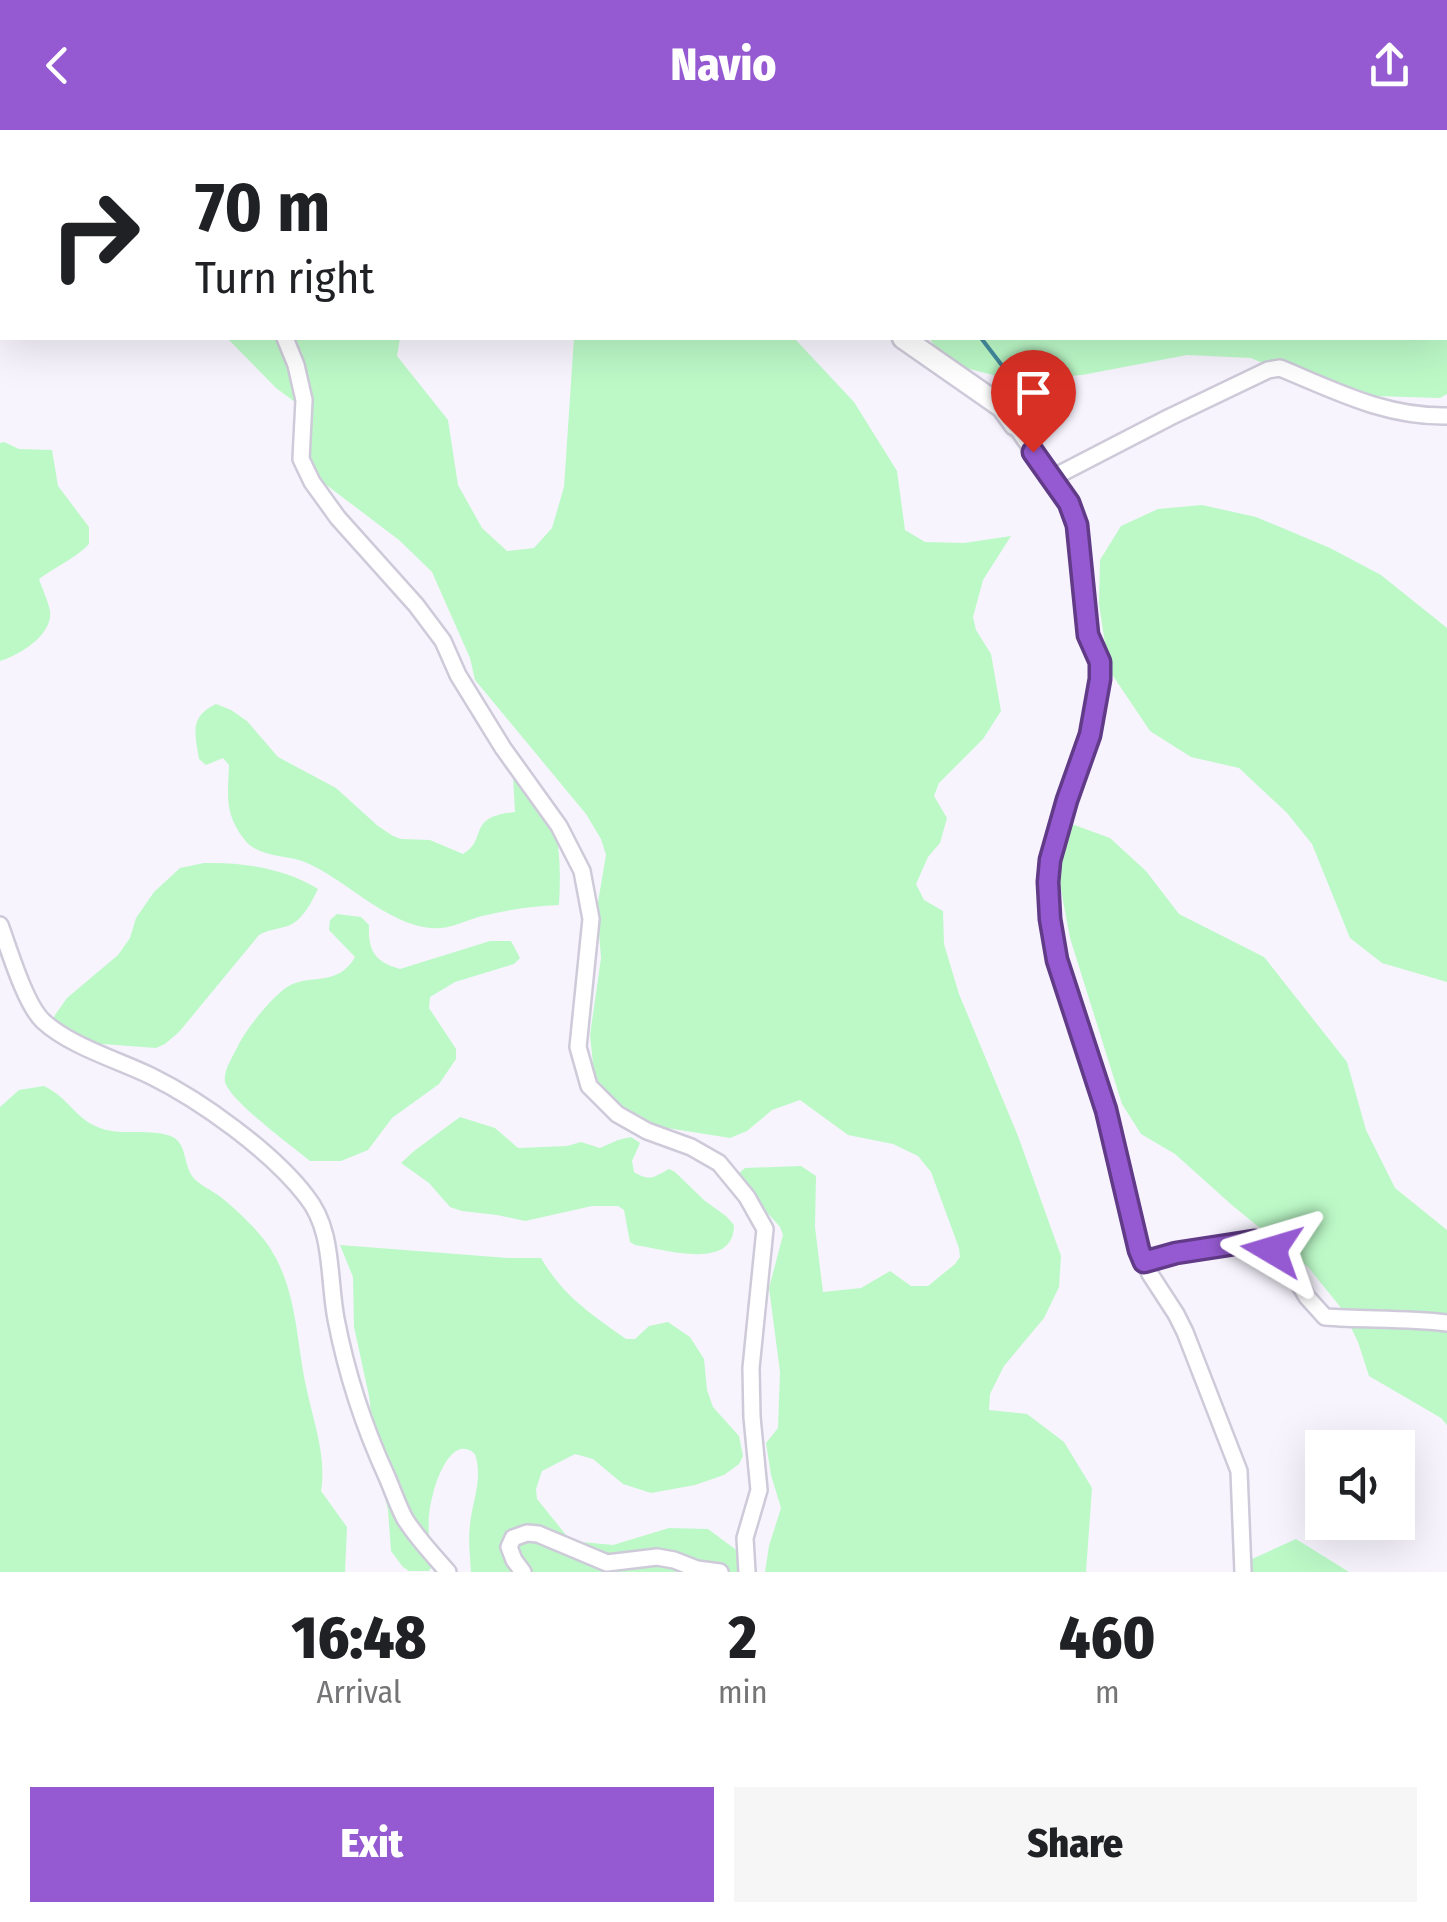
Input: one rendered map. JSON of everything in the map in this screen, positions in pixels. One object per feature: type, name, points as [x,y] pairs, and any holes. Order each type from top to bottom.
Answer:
[{"type":"street","points":[[285,340],[304,400],[301,459],[312,482],[443,641],[458,675],[558,826],[582,872],[590,919],[578,1047],[589,1086],[617,1114],[719,1163],[747,1196],[764,1229],[751,1368],[759,1490],[744,1538],[747,1572]]},
{"type":"street","points":[[906,340],[1002,408],[1069,503],[1077,525],[1088,635],[1100,662],[1100,679],[1090,735],[1050,860],[1050,919],[1057,960],[1106,1110],[1144,1262],[1185,1332],[1236,1460],[1243,1572]]},
{"type":"street","points":[[1052,478],[1186,409],[1280,368],[1373,406],[1418,416],[1447,416]]},
{"type":"street","points":[[0,924],[32,1006],[44,1021],[71,1039],[202,1105],[280,1166],[313,1206],[326,1231],[346,1371],[366,1432],[406,1519],[448,1572]]},
{"type":"street","points":[[1144,1262],[1254,1241],[1288,1264],[1307,1297],[1325,1317],[1447,1322]]},
{"type":"street","points":[[524,1572],[509,1547],[513,1538],[538,1534],[607,1563],[657,1557],[720,1572]]},
{"type":"green space","points":[[229,340],[400,340],[397,356],[448,420],[458,485],[482,528],[507,551],[534,548],[552,528],[564,487],[574,340],[796,340],[854,402],[897,471],[905,530],[925,542],[964,543],[1011,536],[983,580],[973,617],[991,654],[1001,711],[983,739],[939,783],[934,796],[947,818],[940,843],[928,857],[916,884],[924,900],[943,911],[944,944],[959,994],[1018,1136],[1061,1256],[1059,1287],[1044,1318],[1004,1366],[990,1394],[989,1410],[1027,1414],[1064,1442],[1092,1488],[1086,1572],[765,1572],[781,1508],[766,1443],[778,1428],[780,1372],[769,1288],[783,1235],[738,1174],[745,1168],[801,1166],[816,1176],[815,1227],[823,1292],[861,1288],[890,1271],[911,1286],[928,1286],[955,1264],[960,1257],[959,1248],[931,1172],[918,1156],[893,1144],[848,1135],[800,1100],[772,1110],[747,1131],[730,1138],[655,1126],[607,1098],[594,1073],[590,1035],[601,958],[597,908],[606,855],[601,839],[586,814],[475,680],[470,658],[432,572],[399,540],[304,468],[303,408],[276,388]]},
{"type":"green space","points":[[930,340],[1447,340],[1447,394],[1440,398],[1375,396],[1317,387],[1251,358],[1187,355],[1082,375],[1012,380],[947,363]]},
{"type":"green space","points":[[0,443],[19,449],[52,450],[58,486],[89,527],[89,544],[39,579],[50,620],[41,636],[0,661]]},
{"type":"green space","points":[[1202,505],[1256,517],[1330,548],[1381,575],[1447,628],[1447,982],[1382,963],[1350,938],[1312,844],[1287,813],[1239,768],[1191,757],[1150,731],[1109,670],[1099,604],[1100,560],[1121,526],[1158,509]]},
{"type":"green space","points":[[216,704],[247,721],[278,757],[336,788],[393,836],[430,840],[463,854],[489,819],[515,812],[513,776],[518,768],[526,767],[546,799],[556,832],[559,905],[511,910],[430,928],[398,919],[307,863],[257,850],[244,839],[233,821],[229,765],[223,758],[206,765],[199,759],[198,720]]},
{"type":"green space","points":[[1069,823],[1110,838],[1146,871],[1179,914],[1264,957],[1347,1062],[1366,1130],[1395,1188],[1447,1230],[1447,1425],[1369,1376],[1342,1309],[1308,1267],[1175,1154],[1141,1134],[1122,1104],[1070,938],[1053,847]]},
{"type":"green space","points":[[204,863],[263,868],[318,889],[296,922],[259,935],[165,1044],[156,1048],[62,1041],[51,1027],[67,998],[118,955],[154,892],[180,868]]},
{"type":"green space","points":[[337,914],[361,917],[369,925],[374,954],[400,969],[490,941],[511,941],[520,958],[514,964],[455,982],[430,997],[429,1008],[456,1049],[456,1059],[439,1084],[392,1118],[368,1150],[341,1161],[310,1161],[238,1100],[225,1078],[247,1031],[281,992],[295,983],[340,973],[355,957],[329,930],[330,920]]},
{"type":"green space","points":[[44,1086],[100,1128],[173,1137],[181,1145],[195,1179],[219,1195],[270,1248],[286,1281],[294,1315],[321,1452],[321,1491],[347,1527],[345,1572],[0,1572],[0,1107],[19,1090]]},
{"type":"green space","points":[[460,1117],[495,1128],[518,1148],[581,1142],[600,1148],[631,1137],[640,1143],[632,1161],[634,1172],[648,1178],[669,1169],[675,1172],[734,1225],[731,1240],[722,1249],[695,1254],[635,1245],[630,1242],[624,1210],[618,1206],[592,1206],[525,1221],[450,1207],[429,1183],[401,1163]]},
{"type":"green space","points":[[340,1245],[541,1258],[569,1294],[626,1339],[635,1339],[649,1326],[668,1322],[690,1337],[704,1359],[713,1407],[739,1436],[743,1456],[739,1464],[724,1475],[695,1485],[651,1493],[623,1484],[593,1459],[575,1454],[542,1471],[537,1499],[571,1541],[613,1545],[669,1528],[708,1529],[735,1549],[746,1572],[471,1572],[469,1531],[478,1470],[474,1453],[462,1449],[445,1463],[431,1503],[429,1529],[434,1564],[429,1571],[409,1571],[403,1567],[391,1551],[388,1510],[354,1327],[353,1277]]},
{"type":"green space","points":[[1296,1539],[1349,1572],[1246,1572],[1252,1559]]},
{"type":"waterway","points":[[983,340],[1024,387]]},
{"type":"route","points":[[1033,452],[1069,503],[1077,525],[1088,635],[1100,662],[1090,735],[1050,860],[1050,919],[1057,960],[1106,1110],[1139,1250],[1144,1262],[1254,1241],[1272,1250]]}]
